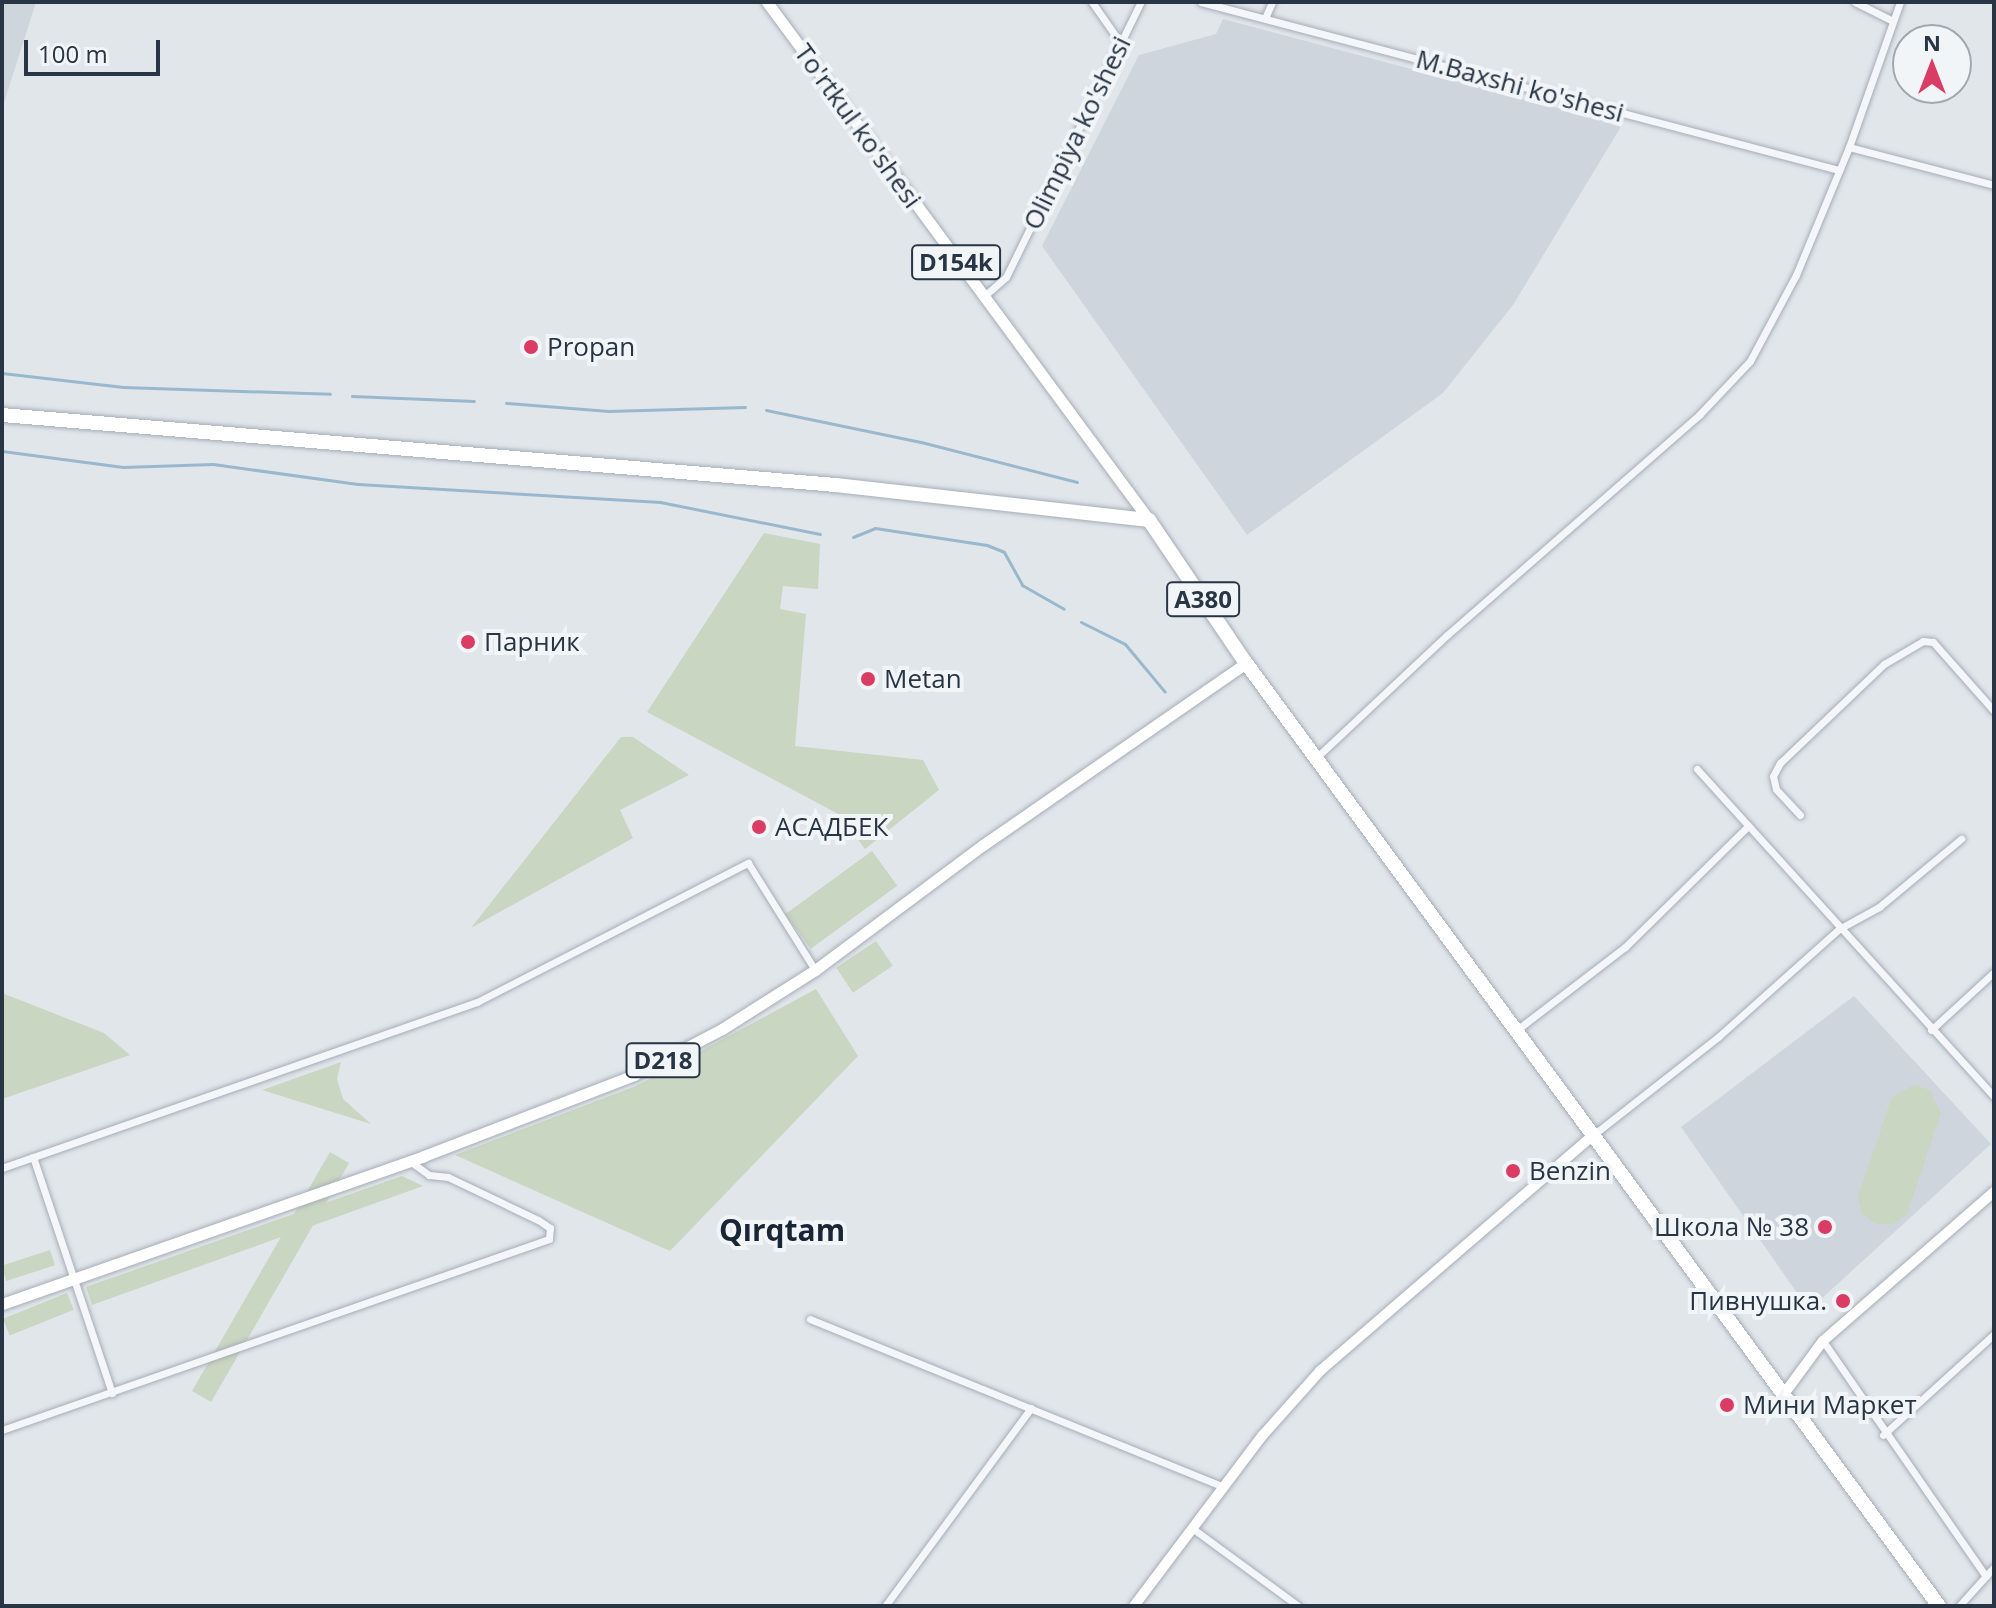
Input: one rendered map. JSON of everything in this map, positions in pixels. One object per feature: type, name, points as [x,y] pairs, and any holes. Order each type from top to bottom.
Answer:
[{"type":"highway","points":[[2,415],[806,482],[1149,520]]},
{"type":"highway","name":"A380","points":[[1149,520],[1246,663],[1518,1029],[1591,1137],[1939,1606]]},
{"type":"main road","name":"To'rtkul ko'shesi","points":[[767,2],[981,298],[1149,520]]},
{"type":"main road","name":"D218","points":[[2,1304],[410,1161],[634,1075],[722,1029],[815,970],[995,836],[1246,663]]},
{"type":"street","points":[[1092,2],[1122,45]]},
{"type":"street","name":"Olimpiya ko'shesi","points":[[981,298],[1006,277],[1141,2]]},
{"type":"street","name":"M.Baxshi ko'shesi","points":[[1201,2],[1839,170]]},
{"type":"street","points":[[1265,18],[1272,2]]},
{"type":"street","points":[[1855,2],[1893,21]]},
{"type":"street","points":[[1317,757],[1447,635],[1699,415],[1750,361],[1796,275],[1849,147],[1900,2]]},
{"type":"street","points":[[1849,147],[1994,185]]},
{"type":"street","points":[[1800,815],[1776,789],[1773,776],[1780,763],[1884,664],[1923,641],[1933,642],[1994,711]]},
{"type":"street","points":[[1697,769],[1839,929],[1994,1096]]},
{"type":"street","points":[[1518,1029],[1625,947],[1748,826]]},
{"type":"street","points":[[1134,1606],[1223,1487],[1320,1371],[1591,1137],[1718,1037],[1839,929],[1879,907],[1961,839]]},
{"type":"street","points":[[2,1168],[477,1002],[748,863],[815,970]]},
{"type":"street","points":[[1931,1030],[1994,972]]},
{"type":"street","points":[[33,1157],[112,1393]]},
{"type":"street","points":[[2,1430],[549,1239],[550,1228],[538,1220],[448,1177],[429,1175],[410,1161]]},
{"type":"street","points":[[1784,1394],[1823,1341],[1994,1192]]},
{"type":"street","points":[[810,1319],[1223,1487]]},
{"type":"street","points":[[1883,1435],[1994,1334]]},
{"type":"street","points":[[1823,1341],[1883,1435],[1986,1576]]},
{"type":"street","points":[[885,1606],[1031,1408]]},
{"type":"street","points":[[1192,1528],[1298,1606]]},
{"type":"street","points":[[1959,1606],[1994,1567]]},
{"type":"shaded area","points":[[2,2],[36,2],[2,109]]},
{"type":"shaded area","points":[[1223,19],[1622,125],[1513,305],[1443,393],[1247,535],[1042,246],[1139,55],[1216,34]]},
{"type":"shaded area","name":"Школа № 38","points":[[1854,996],[1991,1144],[1809,1310],[1681,1127]]},
{"type":"green space","points":[[764,533],[820,544],[818,589],[783,586],[780,609],[806,614],[795,746],[923,760],[939,790],[865,849],[840,815],[647,712]]},
{"type":"green space","points":[[621,737],[633,737],[689,775],[620,810],[633,838],[471,928]]},
{"type":"green space","points":[[872,851],[897,886],[811,949],[785,914]]},
{"type":"green space","points":[[876,941],[893,966],[853,993],[836,968]]},
{"type":"green space","points":[[816,989],[858,1056],[670,1251],[455,1155],[636,1086]]},
{"type":"green space","points":[[2,993],[104,1033],[130,1055],[2,1099]]},
{"type":"green space","points":[[341,1062],[337,1079],[343,1099],[371,1124],[262,1090]]},
{"type":"green space","points":[[1914,1085],[1930,1090],[1941,1113],[1907,1214],[1893,1224],[1876,1224],[1862,1214],[1858,1197],[1892,1097]]},
{"type":"green space","points":[[330,1152],[349,1163],[211,1402],[192,1391]]},
{"type":"green space","points":[[402,1176],[423,1186],[92,1305],[86,1287]]},
{"type":"green space","points":[[50,1250],[55,1265],[6,1281],[2,1266]]},
{"type":"green space","points":[[67,1293],[74,1310],[10,1336],[3,1319]]},
{"type":"waterway","points":[[2,373],[123,387],[330,394]]},
{"type":"waterway","points":[[352,396],[474,401]]},
{"type":"waterway","points":[[506,403],[609,411],[745,407]]},
{"type":"waterway","points":[[766,410],[921,442],[1077,482]]},
{"type":"waterway","points":[[2,451],[123,467],[213,464],[358,484],[660,502],[820,534]]},
{"type":"waterway","points":[[853,537],[875,528],[987,545],[1004,552],[1022,585],[1064,609]]},
{"type":"waterway","points":[[1081,622],[1125,644],[1165,692]]},
{"type":"place","name":"Propan","points":[[531,347]]},
{"type":"place","name":"Парник","points":[[468,642]]},
{"type":"place","name":"Metan","points":[[868,679]]},
{"type":"place","name":"АСАДБЕК","points":[[759,827]]},
{"type":"place","name":"Benzin","points":[[1513,1171]]},
{"type":"place","name":"Школа № 38","points":[[1825,1227]]},
{"type":"place","name":"Пивнушка.","points":[[1843,1301]]},
{"type":"place","name":"Мини Маркет","points":[[1727,1405]]},
{"type":"district","name":"Qırqtam","points":[[782,1230]]}]
